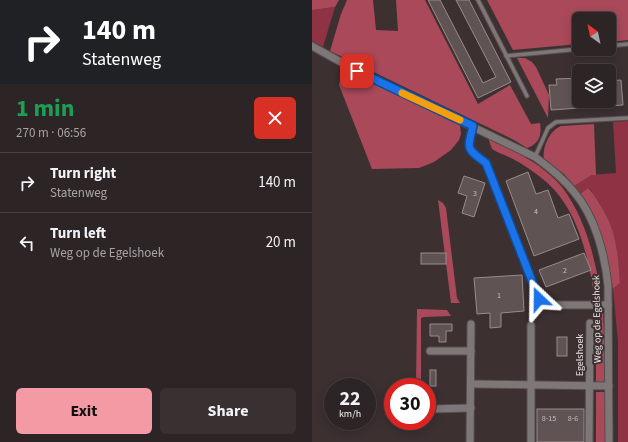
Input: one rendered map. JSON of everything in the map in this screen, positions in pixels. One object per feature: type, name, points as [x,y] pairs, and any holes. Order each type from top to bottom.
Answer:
[{"type":"street","name":"Weg op de Egelshoek","points":[[312,46],[357,71],[535,157],[552,170],[574,192],[584,206],[598,238],[606,266],[608,305],[609,442]]},
{"type":"street","points":[[473,126],[468,146],[471,152],[486,163],[539,299],[546,305],[608,305]]},
{"type":"street","name":"Egelshoek","points":[[590,323],[590,442]]},
{"type":"street","points":[[470,442],[471,324]]},
{"type":"street","points":[[531,325],[531,442]]},
{"type":"street","points":[[430,351],[471,351]]},
{"type":"street","name":"Egelshoek","points":[[471,384],[609,386]]},
{"type":"street","points":[[436,409],[471,408]]},
{"type":"lane","points":[[478,0],[527,96]]},
{"type":"lane","points":[[616,45],[628,44]]},
{"type":"lane","points":[[506,56],[572,50]]},
{"type":"lane","points":[[535,157],[548,128],[556,122],[628,118]]},
{"type":"shaded area","points":[[312,0],[339,0],[335,7],[312,10]]},
{"type":"shaded area","points":[[347,0],[373,0],[376,30],[398,31],[396,0],[425,0],[478,104],[510,85],[531,124],[540,123],[540,135],[537,141],[527,148],[514,140],[330,51],[341,14]]},
{"type":"shaded area","points":[[487,0],[628,0],[628,40],[616,41],[616,12],[572,12],[572,45],[513,50]]},
{"type":"shaded area","points":[[335,7],[323,47],[312,41],[312,10]]},
{"type":"shaded area","points":[[517,58],[525,58],[532,62],[536,67],[549,95],[548,118]]},
{"type":"shaded area","points":[[343,68],[460,125],[461,134],[459,140],[451,150],[434,162],[419,168],[372,169],[339,85]]},
{"type":"shaded area","points":[[628,121],[628,442],[618,442],[618,342],[613,289],[620,283],[618,256],[610,224],[591,190],[588,188],[580,194],[574,186],[592,175],[616,173],[613,122]]},
{"type":"shaded area","points":[[594,124],[596,175],[592,175],[574,186],[564,174],[544,159],[544,149],[550,135],[561,126]]},
{"type":"shaded area","points":[[488,138],[538,165],[562,187],[571,200],[584,227],[597,272],[602,302],[595,302],[585,252],[574,220],[566,205],[544,180],[524,165],[492,149]]},
{"type":"shaded area","points":[[588,188],[592,192],[606,216],[614,234],[620,283],[613,289],[606,255],[580,194]]},
{"type":"shaded area","points":[[438,200],[443,203],[446,208],[457,298],[460,303],[451,303]]},
{"type":"shaded area","points":[[417,309],[447,310],[451,316],[421,318],[421,378],[416,378]]},
{"type":"shaded area","points":[[596,311],[603,311],[606,384],[596,384]]},
{"type":"shaded area","points":[[596,392],[606,392],[606,442],[596,442]]},
{"type":"building","points":[[428,0],[440,0],[483,83],[496,77],[456,0],[469,0],[511,82],[478,98]]},
{"type":"building","points":[[572,78],[572,108],[580,108],[551,110],[549,85],[557,85],[556,79]]},
{"type":"building","points":[[616,80],[621,80],[623,105],[616,105]]},
{"type":"building","points":[[528,172],[536,194],[548,190],[558,218],[569,214],[579,239],[534,256],[506,181]]},
{"type":"building","points":[[464,176],[485,183],[474,217],[462,213],[467,196],[458,193]]},
{"type":"building","points":[[421,253],[446,253],[446,264],[421,264]]},
{"type":"building","points":[[584,253],[591,270],[546,287],[539,270]]},
{"type":"building","points":[[522,275],[524,311],[501,313],[501,327],[490,328],[490,313],[477,314],[474,278]]},
{"type":"building","points":[[430,324],[452,324],[452,331],[446,331],[446,342],[439,342],[439,336],[430,336]]},
{"type":"building","points":[[557,337],[567,337],[567,356],[557,356]]},
{"type":"building","points":[[430,370],[436,370],[436,378],[430,378]]},
{"type":"building","points":[[537,409],[584,409],[584,442],[537,442]]},
{"type":"slow traffic","points":[[402,93],[460,120]]},
{"type":"route","points":[[357,71],[473,126],[468,146],[471,152],[486,163],[539,299]]}]
